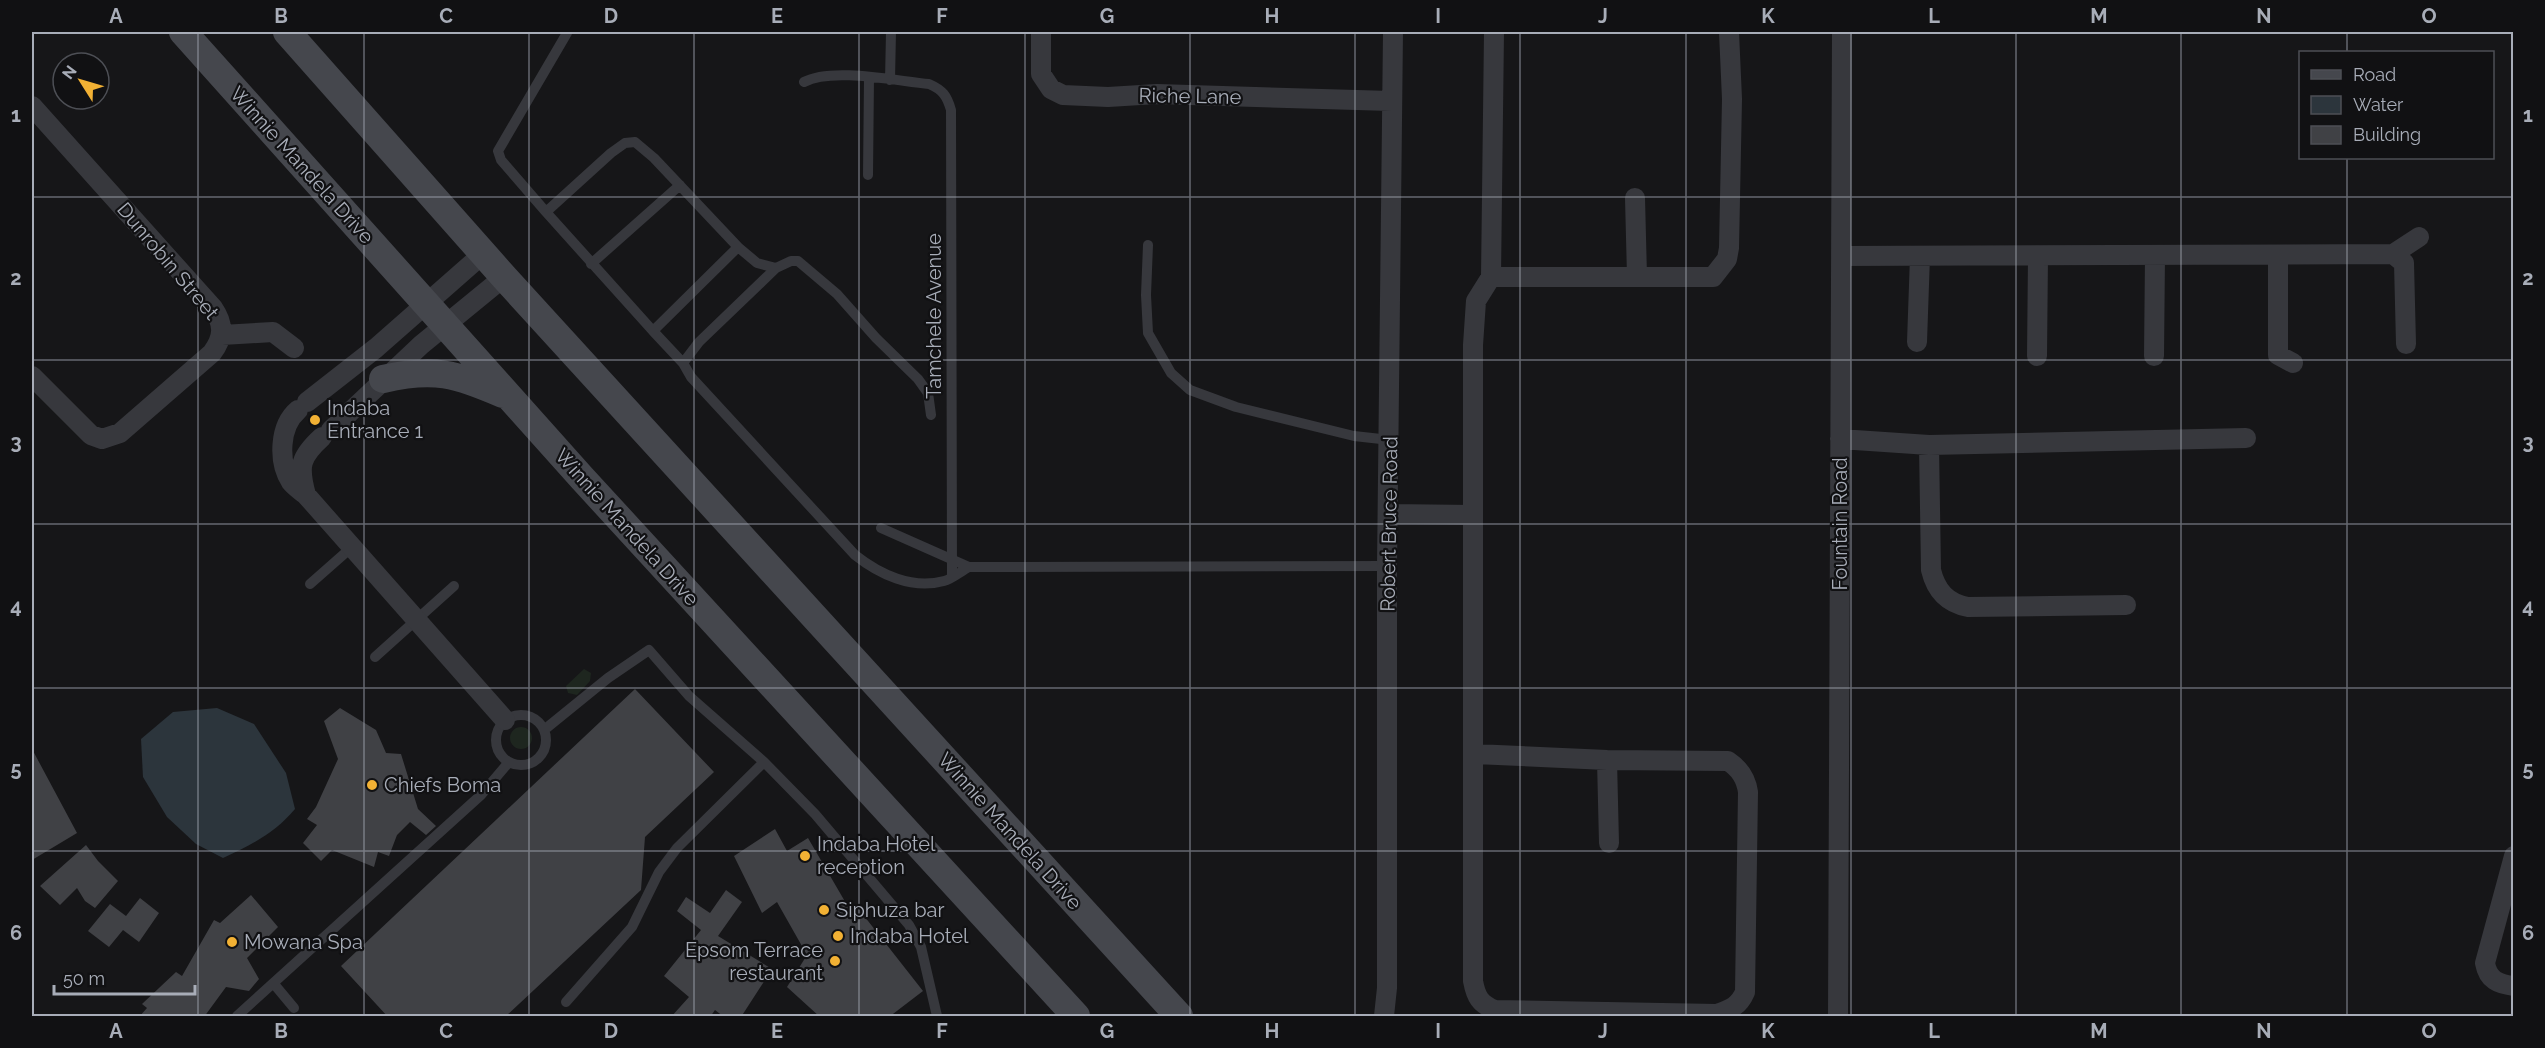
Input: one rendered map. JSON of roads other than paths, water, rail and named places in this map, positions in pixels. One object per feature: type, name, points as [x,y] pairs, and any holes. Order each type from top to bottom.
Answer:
[{"type":"main road","name":"Winnie Mandela Drive","points":[[183,32],[508,396],[1076,1017]]},
{"type":"main road","name":"Winnie Mandela Drive","points":[[286,32],[504,277],[1179,1017]]},
{"type":"main road","points":[[383,379],[411,372],[431,372],[458,376],[508,396]]},
{"type":"street","name":"Riche Lane","points":[[1041,32],[1041,74],[1051,89],[1063,95],[1108,97],[1157,94],[1392,101]]},
{"type":"street","name":"Robert Bruce Road","points":[[1384,1017],[1387,988],[1387,567],[1393,32]]},
{"type":"street","points":[[1475,754],[1607,760],[1728,761],[1736,766],[1746,782],[1745,992],[1734,1008],[1717,1014],[1495,1010],[1478,1000],[1473,981],[1475,754],[1473,345],[1476,301],[1491,277],[1494,32]]},
{"type":"street","points":[[1491,277],[1713,278],[1727,259],[1732,99],[1729,32]]},
{"type":"street","name":"Fountain Road","points":[[1838,1017],[1842,32]]},
{"type":"street","name":"Dunrobin Street","points":[[32,106],[213,308],[222,325],[222,335],[212,353],[120,434],[111,438],[91,435],[32,376]]},
{"type":"street","points":[[1635,198],[1637,276]]},
{"type":"street","points":[[1842,256],[2393,254],[2419,237]]},
{"type":"street","points":[[484,254],[376,348],[302,406],[285,430],[283,458],[292,484],[306,495],[505,720]]},
{"type":"street","points":[[2393,254],[2404,263],[2406,344]]},
{"type":"street","points":[[2278,255],[2278,356],[2293,363]]},
{"type":"street","points":[[1917,342],[1920,256]]},
{"type":"street","points":[[2037,357],[2038,256]]},
{"type":"street","points":[[2154,356],[2155,256]]},
{"type":"street","points":[[306,495],[301,477],[304,455],[383,379],[444,325],[504,277]]},
{"type":"street","points":[[222,335],[273,332],[294,348]]},
{"type":"street","points":[[1840,439],[1929,445],[2246,438]]},
{"type":"street","points":[[1929,445],[1931,570],[1934,583],[1948,599],[1968,607],[2126,605]]},
{"type":"street","points":[[1388,514],[1473,514]]},
{"type":"street","points":[[1607,760],[1609,843]]},
{"type":"street","points":[[2514,856],[2485,963],[2492,979],[2500,984],[2514,986]]},
{"type":"lane","points":[[804,82],[815,76],[839,74],[890,80],[891,32]]},
{"type":"lane","points":[[567,33],[498,151],[501,160],[591,264],[683,363],[691,377],[855,555],[875,571],[903,580],[944,581],[969,567]]},
{"type":"lane","points":[[868,176],[869,78]]},
{"type":"lane","name":"Tamchele Avenue","points":[[890,80],[929,84],[940,88],[947,96],[951,110],[952,576]]},
{"type":"lane","points":[[546,212],[625,143],[635,142],[680,185],[738,247],[757,263],[776,268]]},
{"type":"lane","points":[[591,264],[680,185]]},
{"type":"lane","points":[[1148,245],[1146,295],[1148,333],[1171,373],[1190,390],[1236,407],[1354,436],[1390,440]]},
{"type":"lane","points":[[653,331],[738,247]]},
{"type":"lane","points":[[683,363],[699,342],[776,268],[784,263],[798,261],[837,294],[918,379],[928,393],[931,415]]},
{"type":"lane","points":[[881,528],[969,567],[1387,567]]},
{"type":"lane","points":[[310,584],[352,548]]},
{"type":"lane","points":[[375,657],[454,586]]},
{"type":"lane","points":[[544,730],[608,678],[649,650],[689,696],[764,762],[815,814],[909,925],[921,947],[937,1017]]},
{"type":"lane","points":[[527,715],[540,723],[544,730],[546,745],[538,758],[524,765],[509,762],[502,757],[496,742],[496,734],[505,720],[512,716],[527,715]]},
{"type":"lane","points":[[237,1017],[481,795],[509,762]]},
{"type":"lane","points":[[566,1002],[632,927],[659,872],[677,848],[764,762]]},
{"type":"lane","points":[[274,984],[294,1008]]},
{"type":"water","points":[[217,708],[254,724],[286,773],[295,809],[280,825],[262,838],[223,858],[196,844],[167,817],[143,777],[141,739],[173,712]]},
{"type":"place","name":"Indaba Entrance 1","points":[[315,420]]},
{"type":"place","name":"Chiefs Boma","points":[[372,785]]},
{"type":"place","name":"Indaba Hotel reception","points":[[805,856]]},
{"type":"place","name":"Siphuza bar","points":[[824,910]]},
{"type":"place","name":"Indaba Hotel","points":[[838,936]]},
{"type":"place","name":"Mowana Spa","points":[[232,942]]},
{"type":"place","name":"Epsom Terrace restaurant","points":[[835,961]]}]
